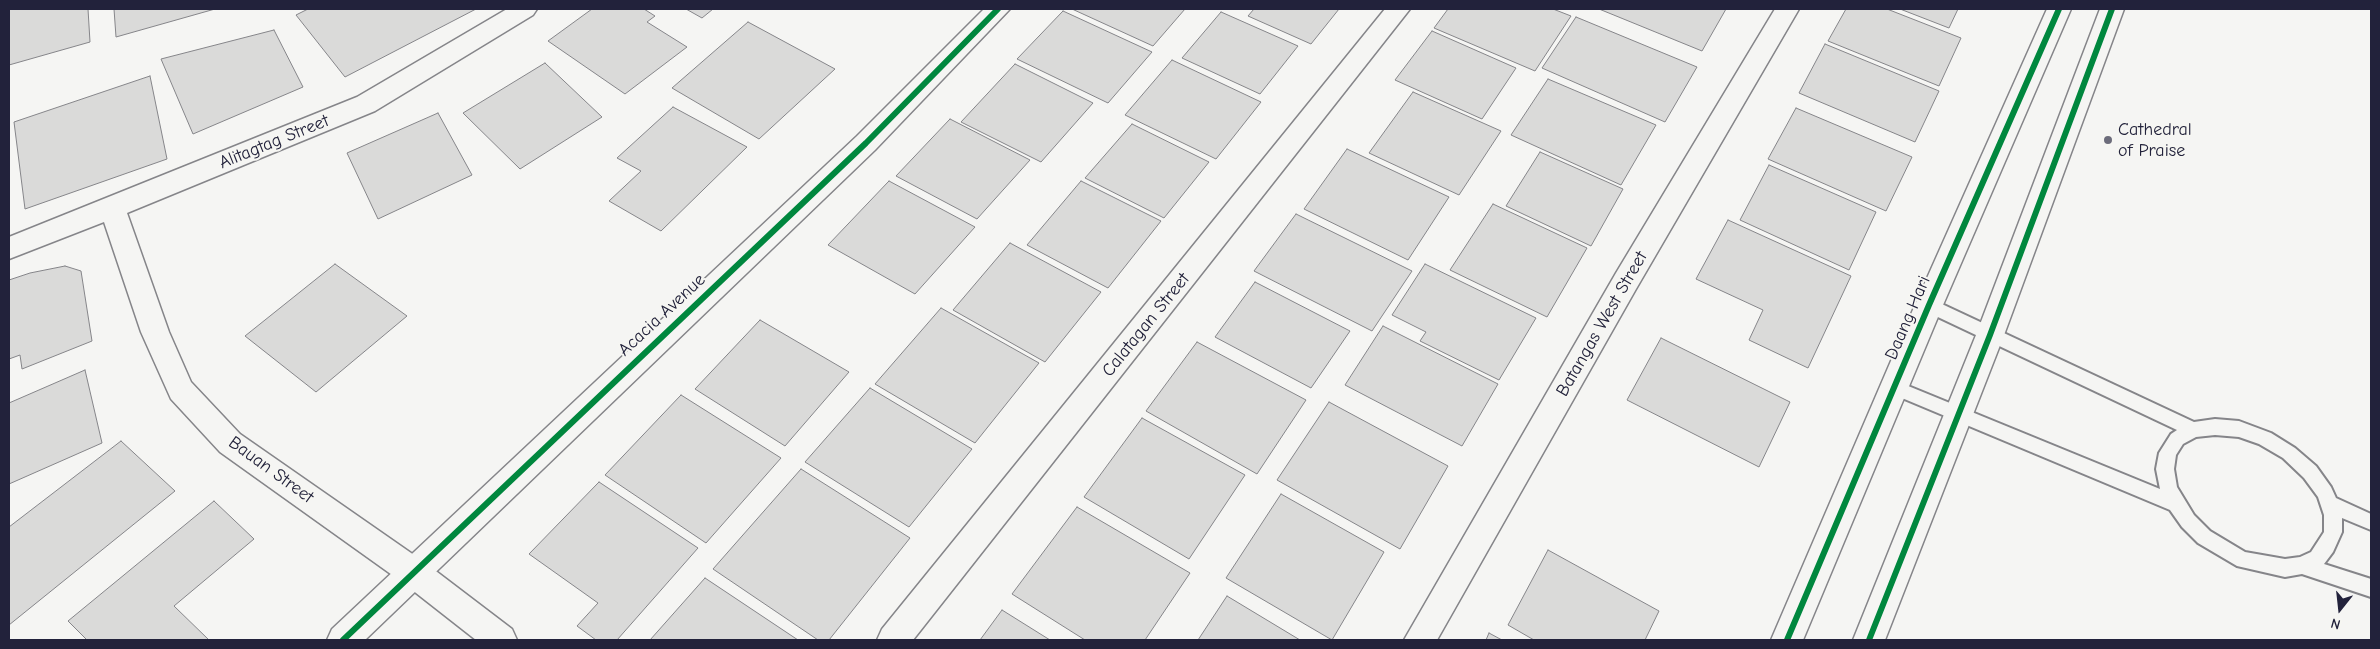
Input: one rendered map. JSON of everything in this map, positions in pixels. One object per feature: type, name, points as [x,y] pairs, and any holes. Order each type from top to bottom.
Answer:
[{"type":"street","name":"Alitagtag Street","points":[[9,248],[366,104],[525,9]]},
{"type":"street","name":"Acacia Avenue","points":[[343,640],[866,143],[998,9]]},
{"type":"street","name":"Calatagan Street","points":[[893,640],[1398,9]]},
{"type":"street","name":"Batangas West Street","points":[[1420,640],[1626,281],[1787,9]]},
{"type":"street","name":"Daang Hari","points":[[1787,640],[1896,388],[1929,305],[2060,9]]},
{"type":"street","points":[[1869,640],[1990,335],[2112,9]]},
{"type":"street","name":"Bauan Street","points":[[112,208],[154,332],[181,390],[230,443],[413,572],[501,640]]},
{"type":"lane","points":[[1929,305],[2193,430]]},
{"type":"lane","points":[[1896,388],[1958,412],[2176,504]]},
{"type":"lane","points":[[2215,426],[2239,429],[2265,438],[2289,452],[2310,472],[2325,493],[2328,503],[2332,515],[2332,532],[2328,546],[2317,558],[2302,565],[2285,568],[2264,566],[2243,560],[2223,550],[2204,537],[2188,522],[2168,487],[2165,469],[2168,453],[2177,439],[2193,430],[2215,426]]},
{"type":"lane","points":[[2328,503],[2371,522]]},
{"type":"lane","points":[[2302,565],[2371,588]]},
{"type":"building","points":[[9,9],[88,9],[90,42],[9,65]]},
{"type":"building","points":[[114,9],[215,9],[116,37]]},
{"type":"building","points":[[308,9],[476,9],[345,77],[296,15]]},
{"type":"building","points":[[592,9],[644,9],[655,16],[647,22],[687,47],[625,94],[548,41]]},
{"type":"building","points":[[686,9],[713,9],[702,18]]},
{"type":"building","points":[[1072,9],[1185,9],[1153,46]]},
{"type":"building","points":[[1254,9],[1339,9],[1311,44],[1248,16]]},
{"type":"building","points":[[1448,9],[1553,9],[1571,16],[1535,71],[1434,28]]},
{"type":"building","points":[[1599,9],[1726,9],[1702,51]]},
{"type":"building","points":[[1846,9],[1887,9],[1961,38],[1939,86],[1828,41]]},
{"type":"building","points":[[1900,9],[1958,9],[1949,28]]},
{"type":"building","points":[[1063,11],[1152,52],[1108,103],[1017,59]]},
{"type":"building","points":[[1221,12],[1298,46],[1260,94],[1182,58]]},
{"type":"building","points":[[1576,17],[1697,67],[1665,122],[1542,68]]},
{"type":"building","points":[[748,22],[835,69],[759,139],[672,88]]},
{"type":"building","points":[[274,30],[303,87],[193,134],[161,59]]},
{"type":"building","points":[[1432,31],[1516,68],[1482,119],[1395,80]]},
{"type":"building","points":[[1825,44],[1939,91],[1915,142],[1799,93]]},
{"type":"building","points":[[1172,60],[1261,102],[1216,159],[1125,115]]},
{"type":"building","points":[[545,63],[602,117],[520,169],[463,113]]},
{"type":"building","points":[[1015,64],[1093,103],[1041,162],[961,122]]},
{"type":"building","points":[[150,76],[167,159],[25,209],[14,122]]},
{"type":"building","points":[[1548,79],[1656,125],[1621,185],[1511,135]]},
{"type":"building","points":[[1413,92],[1501,131],[1459,195],[1369,153]]},
{"type":"building","points":[[673,107],[747,147],[661,231],[609,201],[641,171],[617,158]]},
{"type":"building","points":[[1796,108],[1912,157],[1886,211],[1768,159]]},
{"type":"building","points":[[438,113],[472,175],[378,219],[347,153]]},
{"type":"building","points":[[950,119],[1030,160],[977,219],[896,176]]},
{"type":"building","points":[[1132,124],[1209,162],[1164,218],[1085,178]]},
{"type":"building","points":[[1347,149],[1449,197],[1408,260],[1304,209]]},
{"type":"building","points":[[1540,152],[1623,189],[1591,246],[1506,206]]},
{"type":"building","points":[[1769,165],[1876,212],[1849,270],[1740,220]]},
{"type":"building","points":[[889,181],[975,227],[915,294],[828,245]]},
{"type":"building","points":[[1081,181],[1161,221],[1108,288],[1027,245]]},
{"type":"building","points":[[1493,204],[1587,248],[1547,317],[1450,270]]},
{"type":"building","points":[[1296,214],[1412,271],[1372,331],[1254,271]]},
{"type":"building","points":[[1728,220],[1851,276],[1808,368],[1749,340],[1763,310],[1696,279]]},
{"type":"building","points":[[1010,243],[1101,292],[1045,362],[953,310]]},
{"type":"building","points":[[335,264],[407,316],[316,392],[245,336]]},
{"type":"building","points":[[1425,264],[1536,318],[1499,380],[1420,341],[1426,332],[1392,315]]},
{"type":"building","points":[[65,266],[81,271],[92,341],[22,369],[20,355],[9,359],[9,280],[30,273]]},
{"type":"building","points":[[1255,282],[1350,331],[1311,388],[1215,337]]},
{"type":"building","points":[[941,308],[1039,363],[975,443],[875,384]]},
{"type":"building","points":[[760,320],[849,372],[785,446],[695,389]]},
{"type":"building","points":[[1383,326],[1498,384],[1462,446],[1345,385]]},
{"type":"building","points":[[1661,338],[1790,402],[1759,467],[1627,400]]},
{"type":"building","points":[[1197,342],[1306,400],[1257,474],[1146,411]]},
{"type":"building","points":[[85,370],[102,443],[9,484],[9,403]]},
{"type":"building","points":[[870,388],[972,449],[909,527],[805,462]]},
{"type":"building","points":[[681,395],[781,458],[706,543],[605,475]]},
{"type":"building","points":[[1329,402],[1448,466],[1400,549],[1277,480]]},
{"type":"building","points":[[1142,418],[1245,475],[1189,559],[1084,497]]},
{"type":"building","points":[[121,441],[175,491],[9,625],[9,527]]},
{"type":"building","points":[[801,469],[910,538],[829,640],[818,640],[713,569]]},
{"type":"building","points":[[599,482],[698,548],[617,640],[596,640],[577,626],[598,603],[529,554]]},
{"type":"building","points":[[1281,494],[1384,552],[1332,640],[1226,578]]},
{"type":"building","points":[[214,501],[254,539],[174,606],[209,640],[87,640],[68,621]]},
{"type":"building","points":[[1077,507],[1190,573],[1145,640],[1085,640],[1012,594]]},
{"type":"building","points":[[1548,550],[1659,611],[1645,640],[1534,640],[1508,625]]},
{"type":"building","points":[[705,578],[798,640],[650,640]]},
{"type":"building","points":[[1227,596],[1300,640],[1198,640]]},
{"type":"building","points":[[1002,610],[1050,640],[980,640]]},
{"type":"building","points":[[1489,633],[1502,640],[1486,640]]},
{"type":"cycle path","points":[[343,640],[866,143],[998,9]]},
{"type":"cycle path","points":[[1787,640],[1929,305],[2059,9]]},
{"type":"cycle path","points":[[1869,640],[1990,335],[2112,9]]},
{"type":"place","name":"Cathedral of Praise","points":[[2108,140]]}]
